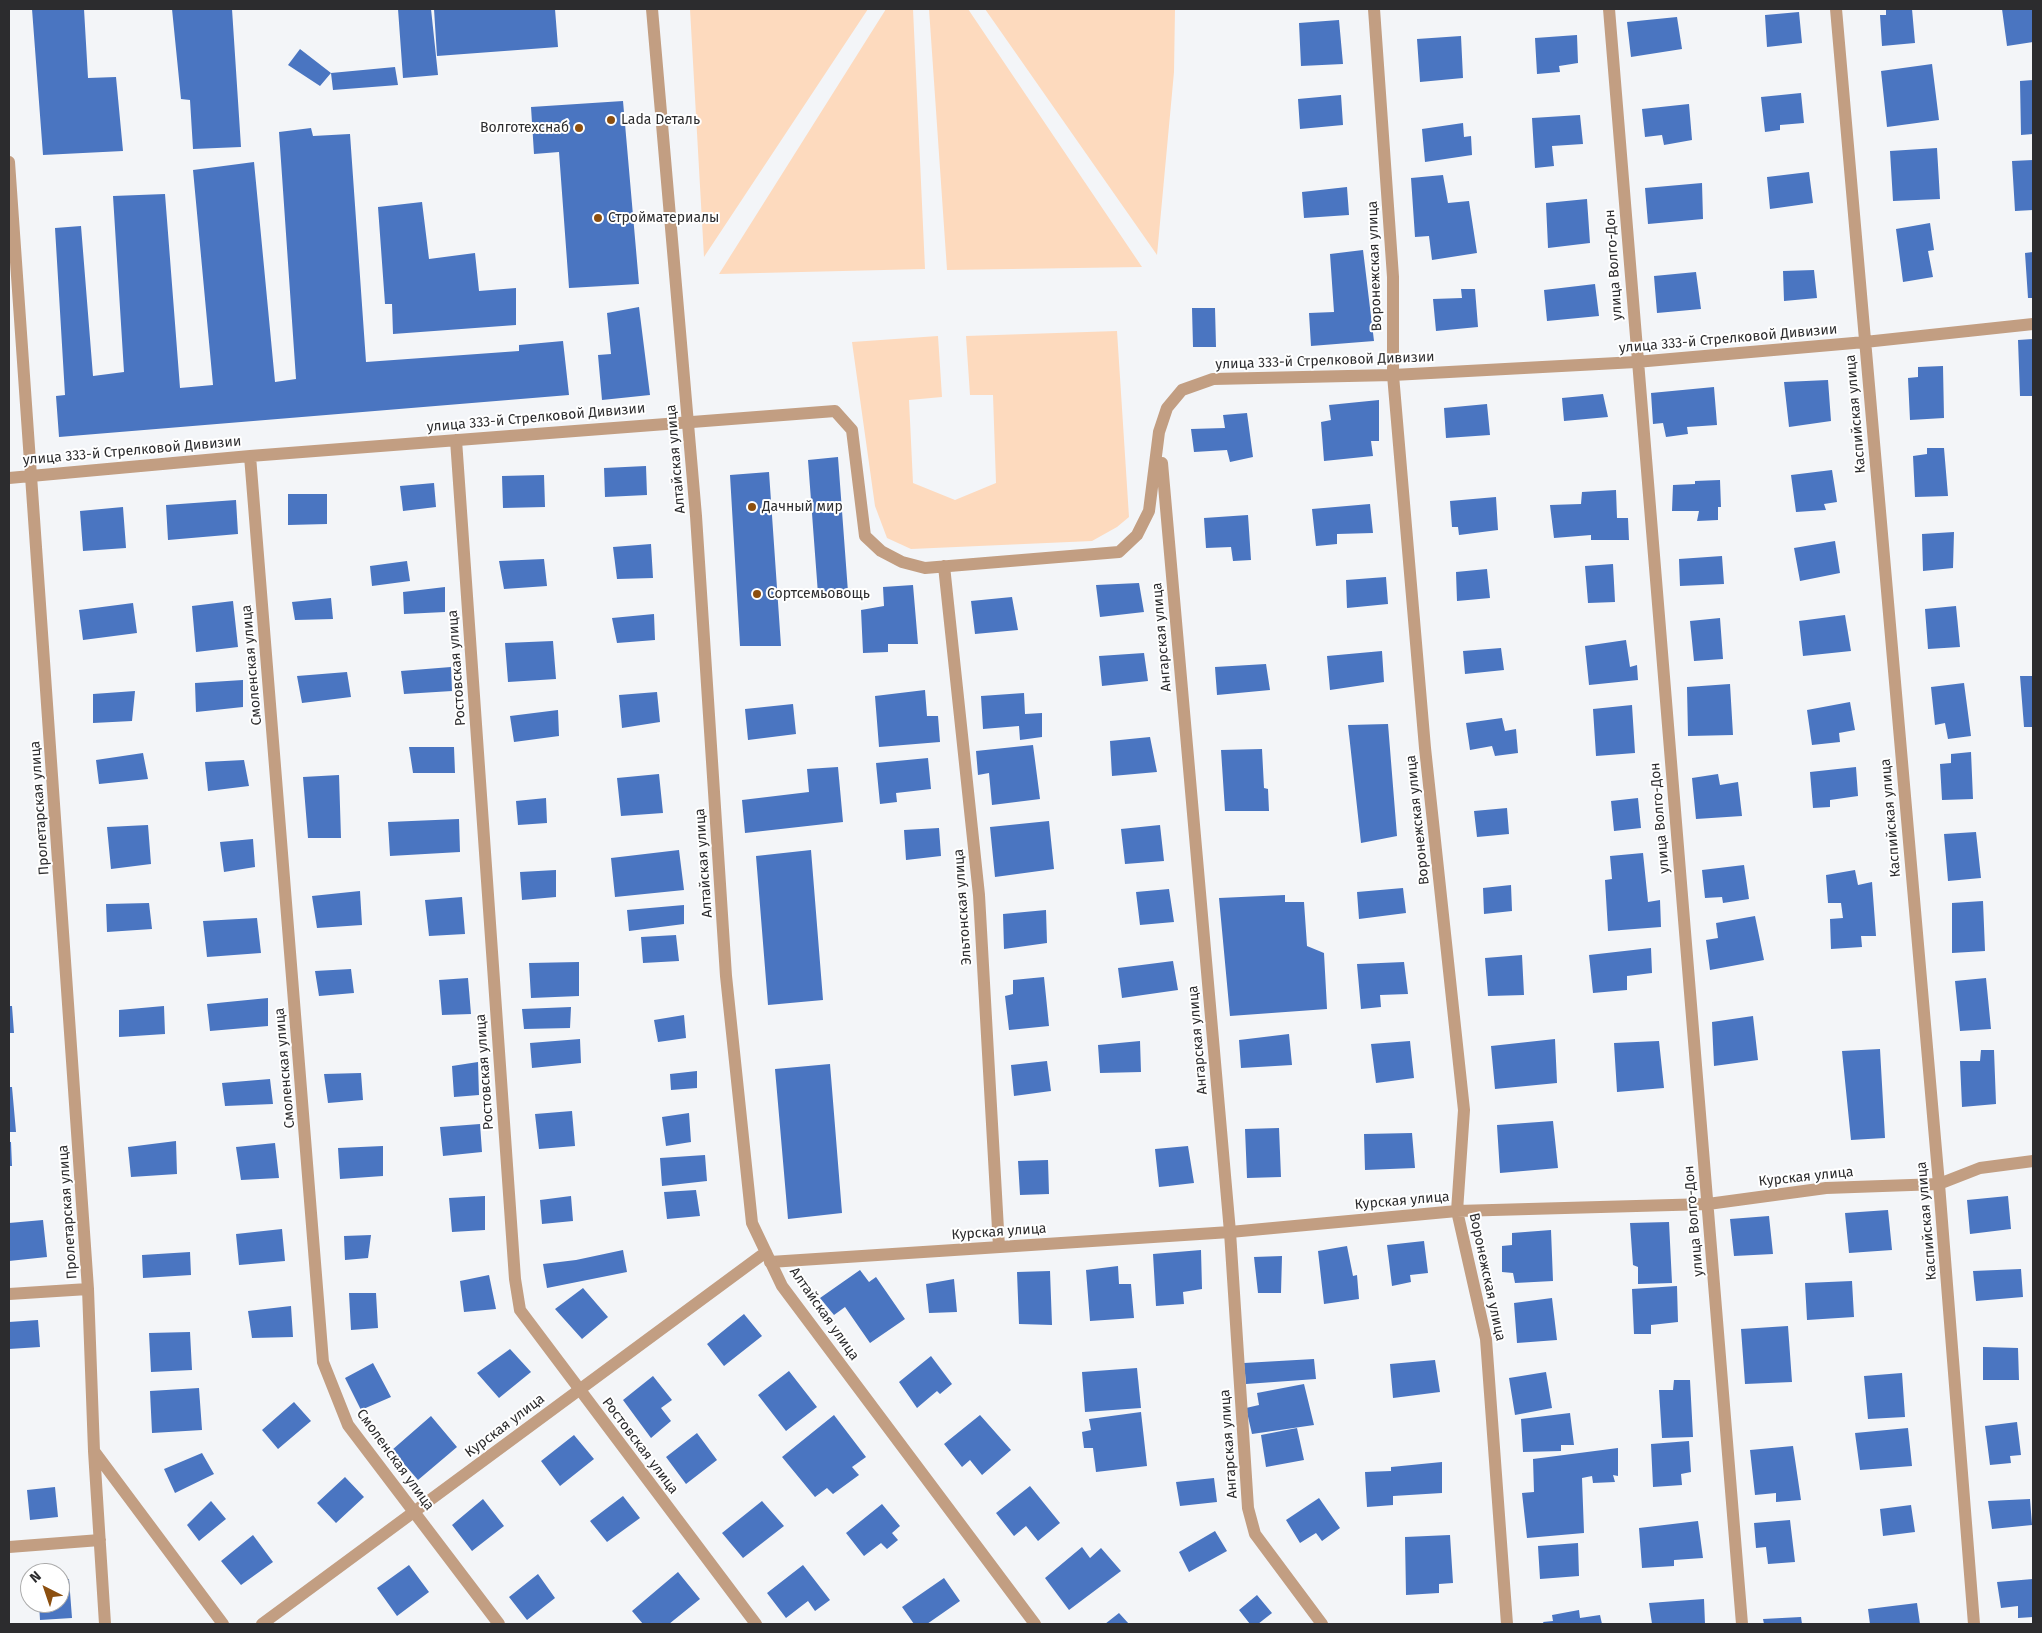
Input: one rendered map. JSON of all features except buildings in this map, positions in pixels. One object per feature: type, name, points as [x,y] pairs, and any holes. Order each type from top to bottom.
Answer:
[{"type":"street","name":"Алтайская улица","points":[[652,9],[697,526],[726,976],[752,1223],[782,1286],[1035,1624]]},
{"type":"street","name":"Воронежская улица","points":[[1374,9],[1393,277],[1393,375],[1425,748],[1464,1110],[1457,1211],[1486,1339],[1507,1624]]},
{"type":"street","name":"улица Волго-Дон","points":[[1609,9],[1636,362],[1742,1624]]},
{"type":"street","name":"Каспийская улица","points":[[1836,9],[1939,1184],[1974,1624]]},
{"type":"street","name":"Пролетарская улица","points":[[9,162],[88,1289],[94,1451],[105,1624]]},
{"type":"street","name":"улица 333-й Стрелковой Дивизии","points":[[9,478],[250,456],[835,411],[852,430],[865,536],[881,551],[902,562],[925,568],[1119,552],[1137,535],[1149,511],[1159,432],[1167,408],[1182,390],[1213,379],[1393,375],[1636,362],[1865,342],[2033,324]]},
{"type":"street","name":"Ангарская улица","points":[[1159,432],[1230,1232],[1248,1508],[1256,1534],[1322,1624]]},
{"type":"street","name":"Ростовская улица","points":[[456,440],[515,1279],[520,1310],[756,1624]]},
{"type":"street","name":"Смоленская улица","points":[[250,456],[323,1362],[348,1424],[499,1624]]},
{"type":"street","name":"Эльтонская улица","points":[[944,566],[979,895],[998,1247]]},
{"type":"street","name":"Курская улица","points":[[262,1624],[579,1390],[768,1257],[998,1247],[1230,1232],[1457,1211],[1708,1204],[1826,1188],[1939,1184],[1980,1168],[2033,1161]]},
{"type":"street","points":[[9,1294],[88,1289]]},
{"type":"street","points":[[94,1451],[223,1624]]},
{"type":"street","points":[[9,1547],[100,1540]]},
{"type":"shaded area","points":[[690,9],[868,9],[704,257]]},
{"type":"shaded area","points":[[886,9],[913,9],[925,269],[719,274]]},
{"type":"shaded area","points":[[929,9],[968,9],[1142,267],[947,270]]},
{"type":"shaded area","points":[[985,9],[1175,9],[1174,72],[1157,255]]},
{"type":"shaded area","points":[[1117,331],[1129,517],[1117,527],[1092,541],[911,549],[887,538],[875,506],[852,342],[938,336],[942,397],[909,400],[913,483],[955,500],[996,483],[993,395],[970,395],[966,336]]},
{"type":"place","name":"Lada Dеталь","points":[[611,120]]},
{"type":"place","name":"Волготехснаб","points":[[579,128]]},
{"type":"place","name":"Стройматериалы","points":[[598,218]]},
{"type":"place","name":"Дачный мир","points":[[752,507]]},
{"type":"place","name":"Сортсемьовощь","points":[[757,594]]}]
